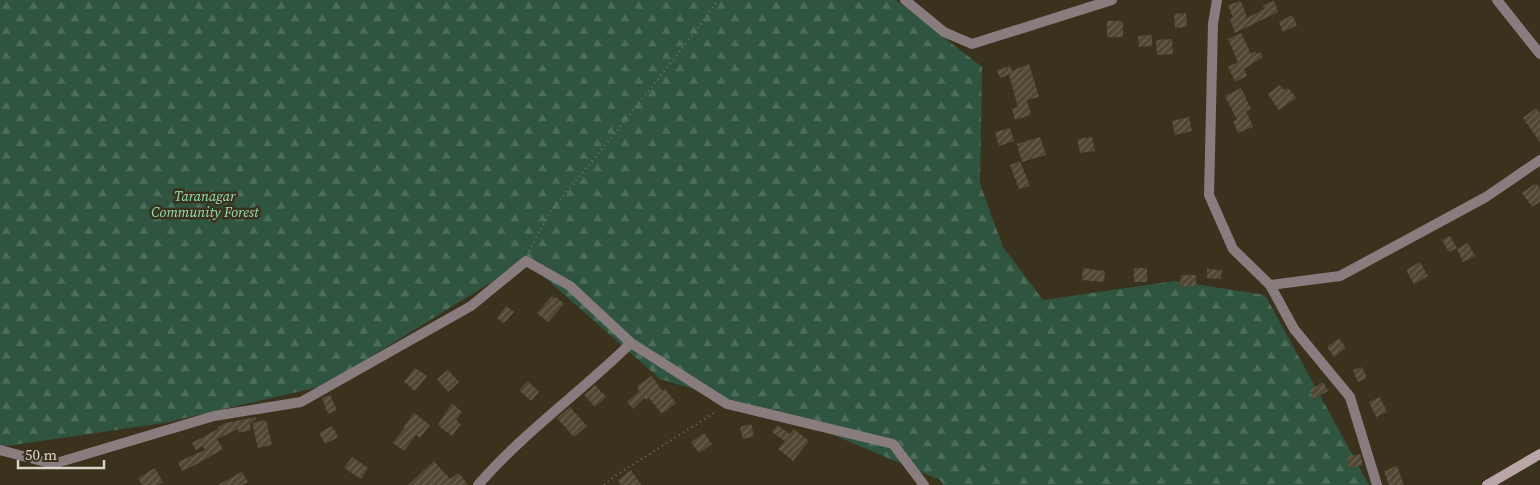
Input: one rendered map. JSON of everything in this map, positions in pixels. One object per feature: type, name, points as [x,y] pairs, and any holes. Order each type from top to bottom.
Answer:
[{"type":"street","points":[[905,0],[944,32],[972,44],[1112,0]]},
{"type":"street","points":[[1217,0],[1213,24],[1209,195],[1233,249],[1270,285],[1294,329],[1350,397],[1377,485]]},
{"type":"street","points":[[1497,0],[1540,54]]},
{"type":"street","points":[[1270,285],[1340,276],[1486,197],[1540,160]]},
{"type":"street","points":[[0,450],[53,464],[214,416],[300,402],[471,306],[526,261],[570,286],[631,343],[727,404],[892,444],[924,485]]},
{"type":"street","points":[[478,485],[538,424],[631,343]]},
{"type":"street","points":[[1487,485],[1540,454]]},
{"type":"path","points":[[526,261],[530,249],[551,211],[620,127],[718,0]]},
{"type":"path","points":[[604,485],[727,404]]},
{"type":"green space","name":"Taranagar Community Forest","points":[[0,0],[896,0],[982,67],[980,184],[1003,247],[1043,300],[1175,281],[1265,295],[1369,485],[944,485],[940,480],[803,422],[660,379],[526,261],[323,386],[164,423],[0,447]]},
{"type":"building","points":[[1241,1],[1247,18],[1264,9],[1263,5],[1274,1],[1278,12],[1235,33],[1230,19],[1233,18],[1228,5]]},
{"type":"building","points":[[1186,13],[1187,27],[1175,28],[1174,14]]},
{"type":"building","points":[[1292,15],[1297,25],[1283,32],[1279,22]]},
{"type":"building","points":[[1107,21],[1123,21],[1123,37],[1107,37]]},
{"type":"building","points":[[1241,33],[1251,54],[1255,51],[1257,54],[1260,52],[1263,57],[1244,69],[1247,76],[1235,82],[1228,67],[1238,62],[1228,39]]},
{"type":"building","points":[[1152,35],[1152,46],[1139,47],[1138,36]]},
{"type":"building","points":[[1172,39],[1173,54],[1157,55],[1156,40]]},
{"type":"building","points":[[1029,64],[1039,97],[1027,100],[1031,115],[1015,120],[1012,109],[1018,107],[1009,75],[1000,78],[997,70],[1010,66],[1012,71]]},
{"type":"building","points":[[1280,85],[1284,90],[1288,88],[1296,98],[1279,110],[1268,94]]},
{"type":"building","points":[[1241,88],[1251,109],[1246,111],[1253,127],[1238,133],[1233,121],[1237,120],[1225,96]]},
{"type":"building","points":[[1536,108],[1540,113],[1540,142],[1523,118]]},
{"type":"building","points":[[1189,117],[1192,131],[1175,135],[1172,121]]},
{"type":"building","points":[[1010,128],[1014,141],[999,146],[995,132]]},
{"type":"building","points":[[1040,137],[1046,155],[1022,162],[1017,144]]},
{"type":"building","points":[[1092,137],[1095,151],[1080,153],[1077,139]]},
{"type":"building","points":[[1020,161],[1030,186],[1019,189],[1010,165]]},
{"type":"building","points":[[1536,183],[1540,189],[1540,202],[1532,207],[1522,193]]},
{"type":"building","points":[[1450,236],[1457,248],[1449,252],[1442,240]]},
{"type":"building","points":[[1468,243],[1475,256],[1463,262],[1457,249]]},
{"type":"building","points":[[1420,262],[1428,276],[1414,284],[1406,270]]},
{"type":"building","points":[[1083,268],[1105,271],[1104,282],[1082,280]]},
{"type":"building","points":[[1134,268],[1147,268],[1147,282],[1134,282]]},
{"type":"building","points":[[1207,269],[1222,270],[1221,279],[1207,278]]},
{"type":"building","points":[[1181,275],[1196,275],[1196,286],[1180,286]]},
{"type":"building","points":[[552,296],[564,304],[548,322],[537,313]]},
{"type":"building","points":[[506,306],[514,312],[504,323],[497,318]]},
{"type":"building","points":[[1339,338],[1346,348],[1334,357],[1327,347]]},
{"type":"building","points":[[1362,367],[1367,378],[1358,382],[1353,370]]},
{"type":"building","points":[[415,368],[427,376],[415,391],[404,382]]},
{"type":"building","points":[[448,370],[459,382],[448,392],[437,379]]},
{"type":"building","points":[[652,376],[662,391],[665,389],[676,403],[662,414],[649,398],[646,400],[644,398],[633,409],[627,402],[639,391],[637,386]]},
{"type":"building","points":[[528,381],[539,392],[531,401],[519,390]]},
{"type":"building","points":[[1323,382],[1328,391],[1314,399],[1309,391]]},
{"type":"building","points":[[595,385],[606,397],[595,407],[584,395]]},
{"type":"building","points":[[330,395],[337,410],[328,414],[322,398]]},
{"type":"building","points":[[1380,397],[1387,412],[1376,417],[1369,402]]},
{"type":"building","points":[[452,403],[462,412],[456,420],[461,424],[452,436],[438,425]]},
{"type":"building","points":[[570,407],[587,426],[574,437],[557,418]]},
{"type":"building","points":[[414,413],[430,425],[420,438],[416,435],[404,451],[393,443]]},
{"type":"building","points":[[256,417],[250,423],[251,430],[238,433],[238,429],[217,439],[223,449],[182,471],[178,462],[205,450],[203,446],[196,450],[192,443],[226,423]]},
{"type":"building","points":[[266,420],[272,445],[258,448],[252,423]]},
{"type":"building","points":[[751,424],[754,436],[743,439],[740,427]]},
{"type":"building","points":[[777,425],[790,434],[794,429],[809,441],[793,461],[778,449],[785,441],[772,432]]},
{"type":"building","points":[[332,426],[338,437],[325,444],[319,433]]},
{"type":"building","points":[[704,433],[712,444],[699,453],[691,442]]},
{"type":"building","points":[[1360,454],[1363,465],[1349,468],[1347,457]]},
{"type":"building","points":[[352,457],[368,468],[361,479],[344,468]]},
{"type":"building","points":[[434,461],[450,479],[459,473],[468,485],[408,485]]},
{"type":"building","points":[[1397,466],[1404,485],[1389,485],[1384,471]]},
{"type":"building","points":[[155,468],[163,482],[158,485],[142,485],[138,478]]},
{"type":"building","points":[[631,470],[641,485],[621,485],[618,480]]},
{"type":"building","points":[[242,472],[248,482],[242,485],[218,485]]}]
